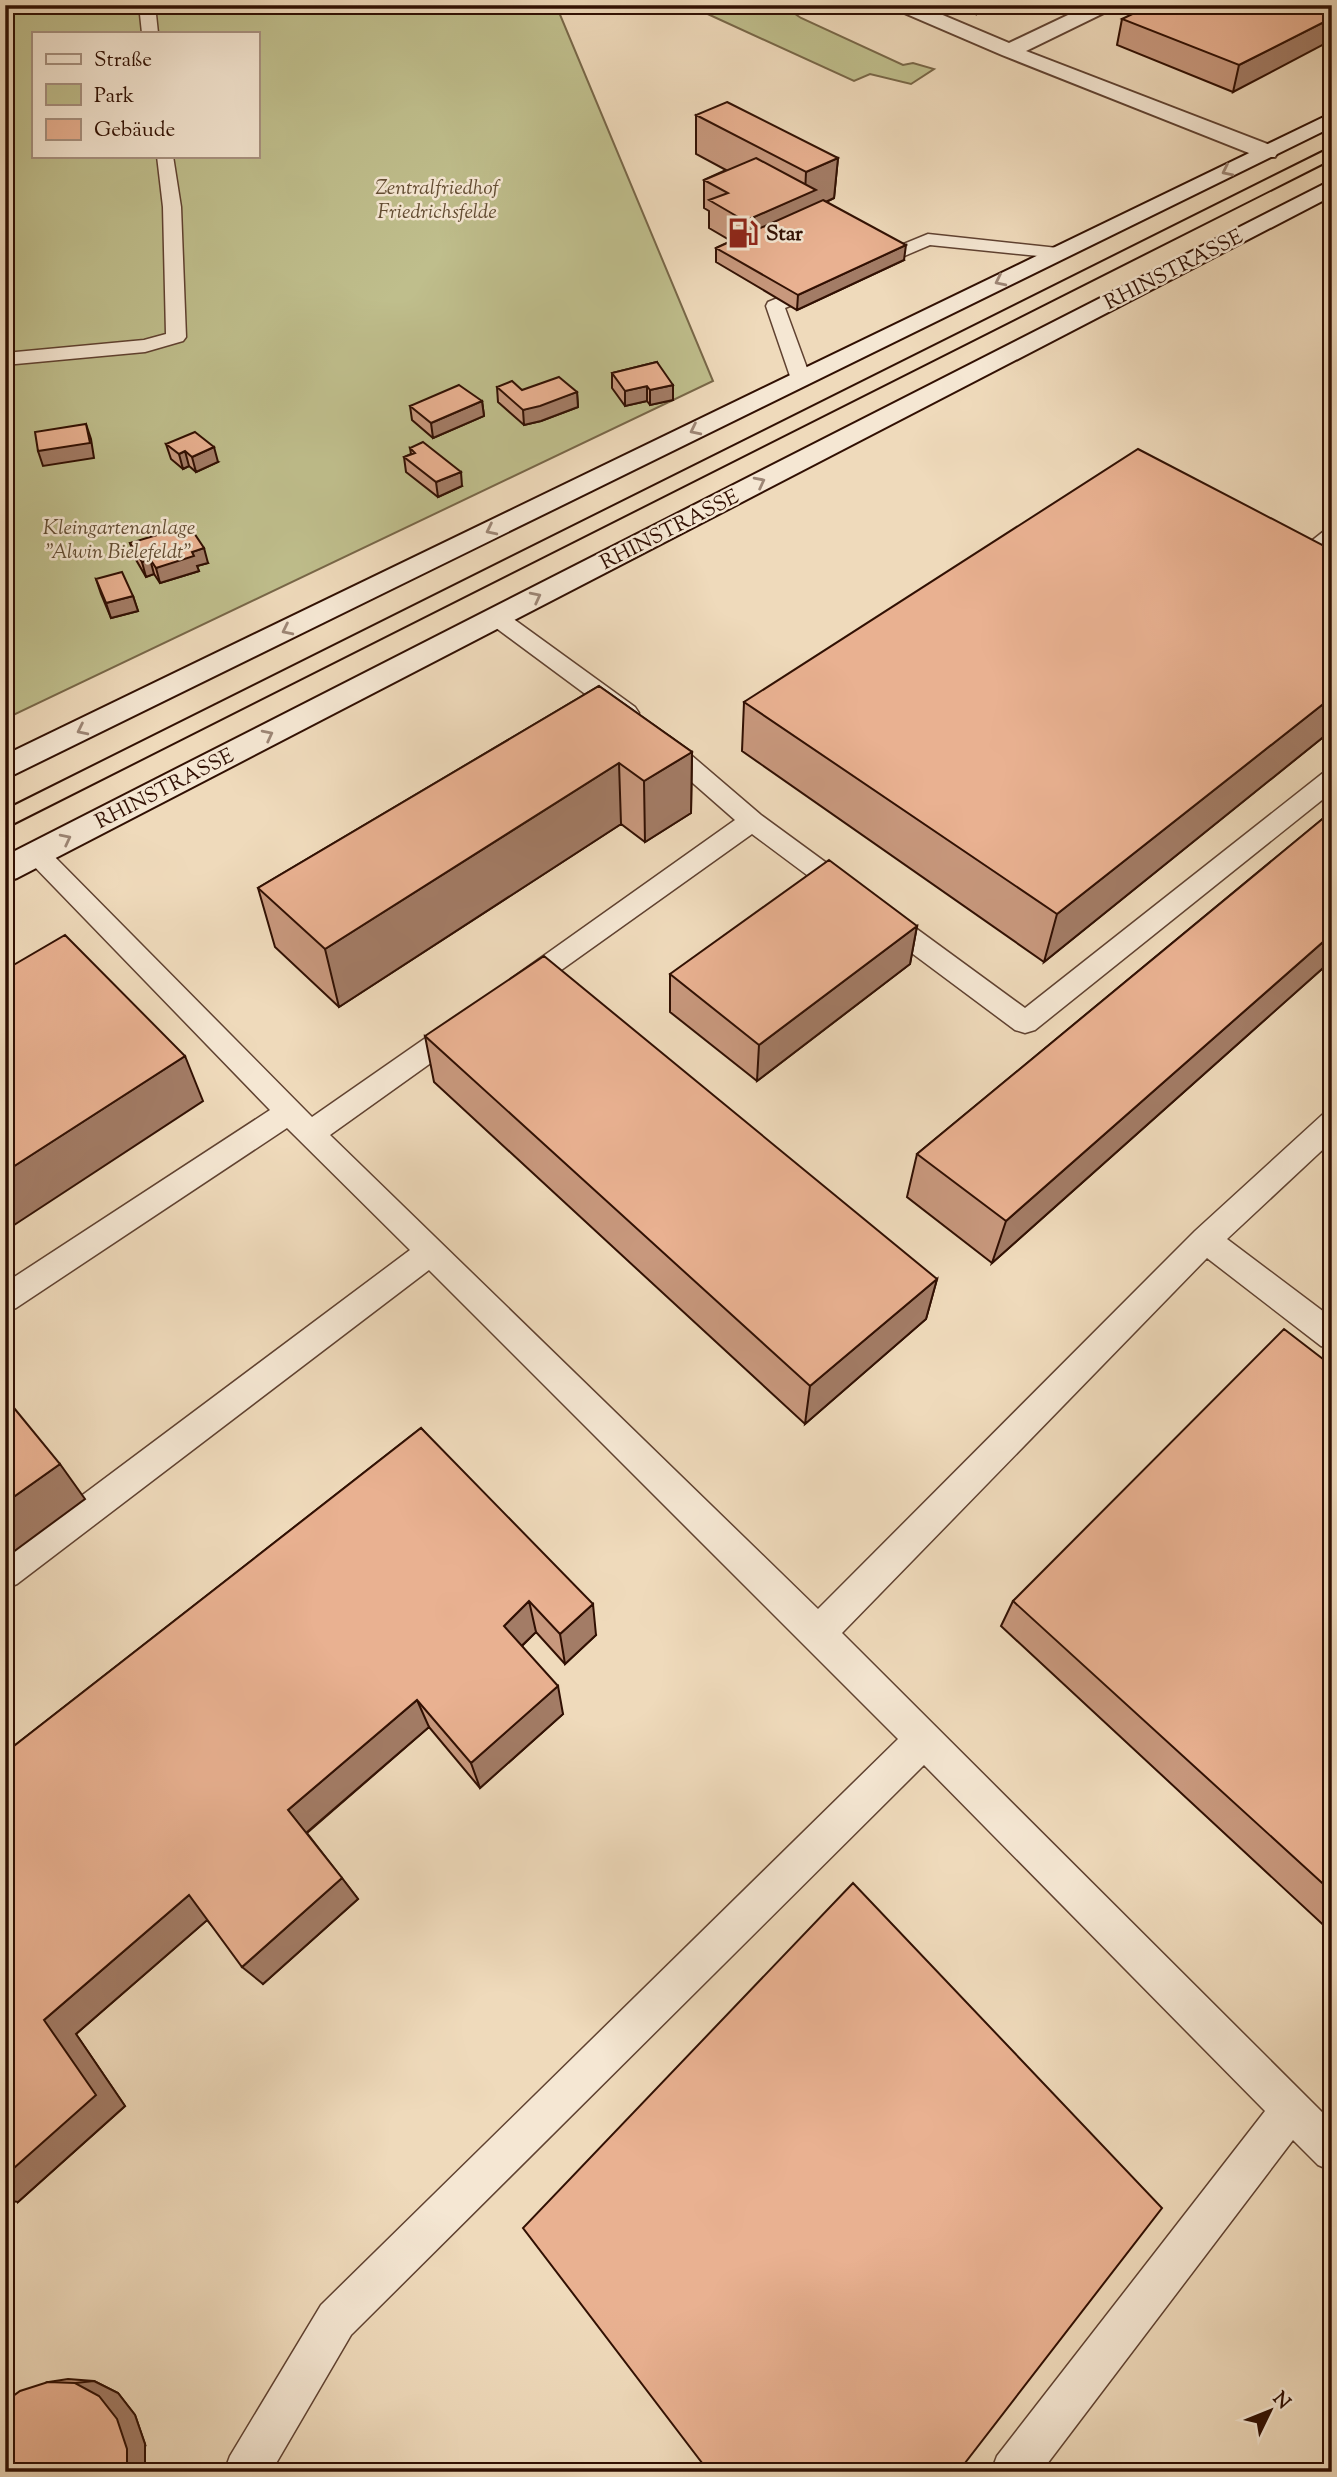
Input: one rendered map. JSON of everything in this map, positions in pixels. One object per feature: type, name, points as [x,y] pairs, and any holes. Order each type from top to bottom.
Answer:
[{"type":"main road","points":[[902,5],[1009,51],[1267,152]]},
{"type":"main road","points":[[1009,51],[1105,5]]},
{"type":"main road","points":[[5,768],[1332,119]]},
{"type":"main road","name":"RHINSTRASSE","points":[[5,870],[1332,187]]},
{"type":"lane","points":[[146,5],[150,32]]},
{"type":"lane","points":[[5,359],[145,346],[176,337],[172,207],[165,158]]},
{"type":"lane","points":[[801,379],[775,306],[928,239],[1058,253]]},
{"type":"lane","points":[[1332,536],[1286,570],[1332,595]]},
{"type":"lane","points":[[496,617],[641,724],[752,821],[1025,1023],[1332,779]]},
{"type":"lane","points":[[504,997],[752,821]]},
{"type":"lane","points":[[37,854],[300,1122],[925,1739],[1332,2151]]},
{"type":"lane","points":[[5,1299],[481,1013]]},
{"type":"lane","points":[[818,1633],[1206,1240],[1332,1123]]},
{"type":"lane","points":[[1206,1240],[1332,1336]]},
{"type":"lane","points":[[5,1573],[430,1252]]},
{"type":"lane","points":[[246,2472],[336,2320],[925,1739]]},
{"type":"lane","points":[[1013,2472],[1291,2110]]},
{"type":"green space","name":"Zentralfriedhof Friedrichsfelde","points":[[5,5],[556,5],[713,381],[5,719]]},
{"type":"green space","points":[[688,5],[782,5],[801,18],[903,65],[913,63],[934,69],[911,84],[870,74],[854,81]]},
{"type":"building","points":[[1151,5],[1332,5],[1332,18],[1239,65],[1122,19]]},
{"type":"building","points":[[727,102],[838,158],[806,172],[696,115]]},
{"type":"building","points":[[756,158],[816,190],[745,221],[709,200],[728,193],[704,180]]},
{"type":"building","points":[[823,200],[906,245],[798,295],[716,248]]},
{"type":"building","points":[[657,362],[673,385],[650,390],[647,386],[625,391],[612,373]]},
{"type":"building","points":[[559,377],[577,392],[523,410],[497,387],[512,381],[522,390]]},
{"type":"building","points":[[459,385],[482,401],[431,423],[410,406]]},
{"type":"building","points":[[86,424],[90,443],[38,451],[35,432]]},
{"type":"building","points":[[195,432],[214,447],[192,457],[185,451],[179,454],[166,444]]},
{"type":"building","points":[[423,442],[461,472],[436,482],[404,457],[415,453],[410,448]]},
{"type":"building","points":[[1138,449],[1332,550],[1332,697],[1057,914],[744,702]]},
{"type":"building","points":[[177,529],[180,534],[192,530],[204,548],[192,552],[194,556],[156,568],[150,559],[142,562],[130,543]]},
{"type":"building","points":[[122,572],[133,596],[106,603],[96,579]]},
{"type":"building","points":[[599,686],[692,752],[644,781],[619,763],[325,949],[258,888]]},
{"type":"building","points":[[1332,811],[1332,934],[1006,1221],[917,1154]]},
{"type":"building","points":[[829,860],[917,926],[759,1045],[670,974]]},
{"type":"building","points":[[65,935],[185,1056],[5,1172],[5,970]]},
{"type":"building","points":[[544,956],[937,1279],[810,1386],[425,1036]]},
{"type":"building","points":[[1284,1329],[1332,1366],[1332,1892],[1013,1601]]},
{"type":"building","points":[[5,1397],[60,1464],[5,1503]]},
{"type":"building","points":[[421,1428],[593,1604],[560,1634],[529,1601],[504,1626],[558,1686],[471,1763],[417,1700],[288,1810],[342,1878],[242,1967],[189,1895],[44,2020],[96,2095],[5,2176],[5,1753]]},
{"type":"building","points":[[853,1883],[1162,2208],[958,2472],[709,2472],[523,2228]]},
{"type":"building","points":[[48,2382],[75,2383],[99,2396],[117,2419],[127,2449],[127,2472],[5,2472],[5,2402],[20,2391]]},
{"type":"tram line","points":[[5,809],[1332,146]]},
{"type":"tram line","points":[[5,829],[1332,160]]},
{"type":"place","name":"Star","points":[[743,233]]},
{"type":"park label","name":"Kleingartenanlage \"Alwin Bielefeldt\"","points":[[119,539]]}]
